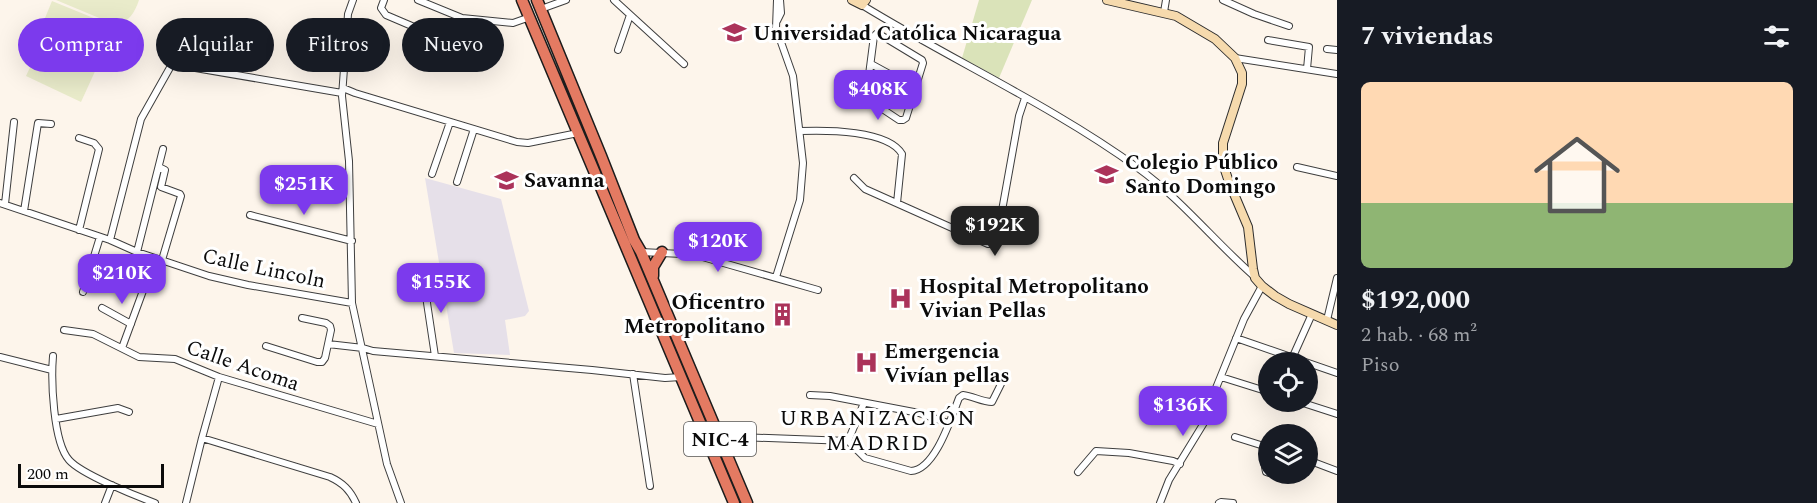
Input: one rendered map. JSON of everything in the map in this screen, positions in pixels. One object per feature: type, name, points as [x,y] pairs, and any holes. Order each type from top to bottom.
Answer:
[{"type":"highway","name":"NIC-4","points":[[522,0],[734,503]]},
{"type":"highway","name":"NIC-4","points":[[539,4],[634,240],[747,503]]},
{"type":"highway","points":[[580,138],[590,145],[593,137]]},
{"type":"highway","points":[[589,159],[592,151],[602,156]]},
{"type":"highway","points":[[616,224],[633,249],[641,252],[638,260],[646,295]]},
{"type":"highway","points":[[654,283],[653,267],[662,252]]},
{"type":"street","points":[[353,0],[348,14],[342,90],[349,161],[352,303],[387,464],[401,503]]},
{"type":"street","points":[[384,0],[381,8],[386,15],[402,22]]},
{"type":"street","points":[[418,0],[462,18]]},
{"type":"street","points":[[539,4],[566,0]]},
{"type":"street","points":[[614,0],[684,64]]},
{"type":"street","points":[[776,278],[800,200],[803,164],[793,76],[779,39],[776,21],[778,0]]},
{"type":"street","points":[[852,0],[864,3],[902,29],[1089,135],[1140,169],[1174,199],[1262,286],[1289,304],[1337,325]]},
{"type":"street","points":[[1107,0],[1164,12],[1190,23],[1215,39],[1235,58],[1242,73],[1242,84],[1223,142],[1223,164],[1248,227],[1255,278]]},
{"type":"street","points":[[1164,12],[1166,0]]},
{"type":"street","points":[[1223,0],[1288,26]]},
{"type":"street","points":[[618,50],[630,15]]},
{"type":"street","points":[[504,22],[513,23],[530,17]]},
{"type":"street","points":[[896,43],[902,29]]},
{"type":"street","points":[[879,34],[896,43],[922,60],[923,63],[906,118],[899,120],[867,100],[875,35],[879,34]]},
{"type":"street","points":[[1268,40],[1308,46],[1310,48],[1307,69]]},
{"type":"street","points":[[1327,48],[1337,50]]},
{"type":"street","points":[[1235,58],[1337,74]]},
{"type":"street","points":[[110,240],[141,119],[172,64],[342,90],[517,142],[580,138]]},
{"type":"street","points":[[870,64],[915,88]]},
{"type":"street","points":[[854,178],[864,189],[988,244],[996,244],[1018,116],[1025,98]]},
{"type":"street","points":[[2,204],[14,122]]},
{"type":"street","points":[[432,174],[450,122]]},
{"type":"street","points":[[24,211],[38,123],[51,124]]},
{"type":"street","points":[[457,182],[474,129]]},
{"type":"street","points":[[800,131],[859,133],[890,142],[902,154],[897,202]]},
{"type":"street","points":[[79,138],[94,143],[99,149],[79,230]]},
{"type":"street","points":[[137,252],[163,149]]},
{"type":"street","points":[[122,348],[181,196],[161,187],[165,170],[159,167]]},
{"type":"street","points":[[1297,167],[1337,176]]},
{"type":"street","name":"Calle Lincoln","points":[[2,204],[209,276],[352,303]]},
{"type":"street","points":[[250,215],[352,241]]},
{"type":"street","points":[[83,292],[100,237]]},
{"type":"street","points":[[641,252],[699,256],[818,290]]},
{"type":"street","points":[[1327,320],[1337,278]]},
{"type":"street","points":[[424,283],[435,356]]},
{"type":"street","points":[[1160,503],[1169,480],[1210,413],[1236,338],[1262,286]]},
{"type":"street","points":[[102,308],[131,324]]},
{"type":"street","points":[[1295,352],[1312,314]]},
{"type":"street","points":[[266,346],[322,362],[325,358],[330,326],[302,318]]},
{"type":"street","name":"Calle Acoma","points":[[64,330],[93,334],[145,358],[175,359],[219,377],[378,424]]},
{"type":"street","points":[[1236,338],[1271,352]]},
{"type":"street","points":[[328,344],[373,351],[665,378],[681,377]]},
{"type":"street","points":[[53,356],[52,370],[60,445],[70,462],[112,485],[155,503]]},
{"type":"street","points":[[0,357],[52,370]]},
{"type":"street","points":[[1318,368],[1337,373]]},
{"type":"street","points":[[633,374],[650,486]]},
{"type":"street","points":[[186,503],[219,377]]},
{"type":"street","points":[[1221,377],[1258,389]]},
{"type":"street","points":[[721,440],[740,437],[848,441],[860,454],[871,461],[918,471],[933,456],[959,398],[963,395],[992,402],[1001,384]]},
{"type":"street","points":[[810,395],[822,394],[919,414],[948,423]]},
{"type":"street","points":[[848,441],[864,403]]},
{"type":"street","points":[[56,419],[118,408],[129,412]]},
{"type":"street","points":[[1318,408],[1337,414]]},
{"type":"street","points":[[1235,437],[1258,443]]},
{"type":"street","points":[[202,438],[330,477],[350,491],[356,503]]},
{"type":"street","points":[[1078,472],[1096,451],[1129,453],[1180,464]]},
{"type":"street","points":[[1318,464],[1337,471]]},
{"type":"street","points":[[105,503],[112,485]]},
{"type":"street","points":[[1219,503],[1233,503]]},
{"type":"shaded area","points":[[425,178],[501,199],[529,311],[525,316],[505,320],[510,355],[454,353]]},
{"type":"green space","points":[[56,0],[139,0],[129,18],[99,18]]},
{"type":"green space","points":[[979,0],[1032,0],[999,78],[962,58]]},
{"type":"green space","points":[[52,1],[94,18],[45,18]]},
{"type":"green space","points":[[28,72],[95,72],[81,102],[26,76]]},
{"type":"place","name":"Universidad Católica Nicaragua","points":[[735,33]]},
{"type":"place","name":"Colegio Público Santo Domingo","points":[[1107,174]]},
{"type":"place","name":"Savanna","points":[[506,180]]},
{"type":"place","name":"Hospital Metropolitano Vivian Pellas","points":[[901,298]]},
{"type":"place","name":"Oficentro Metropolitano","points":[[783,314]]},
{"type":"place","name":"Emergencia Vivían pellas","points":[[866,363]]},
{"type":"district","name":"URBANIZACIÓN MADRID","points":[[878,430]]}]
